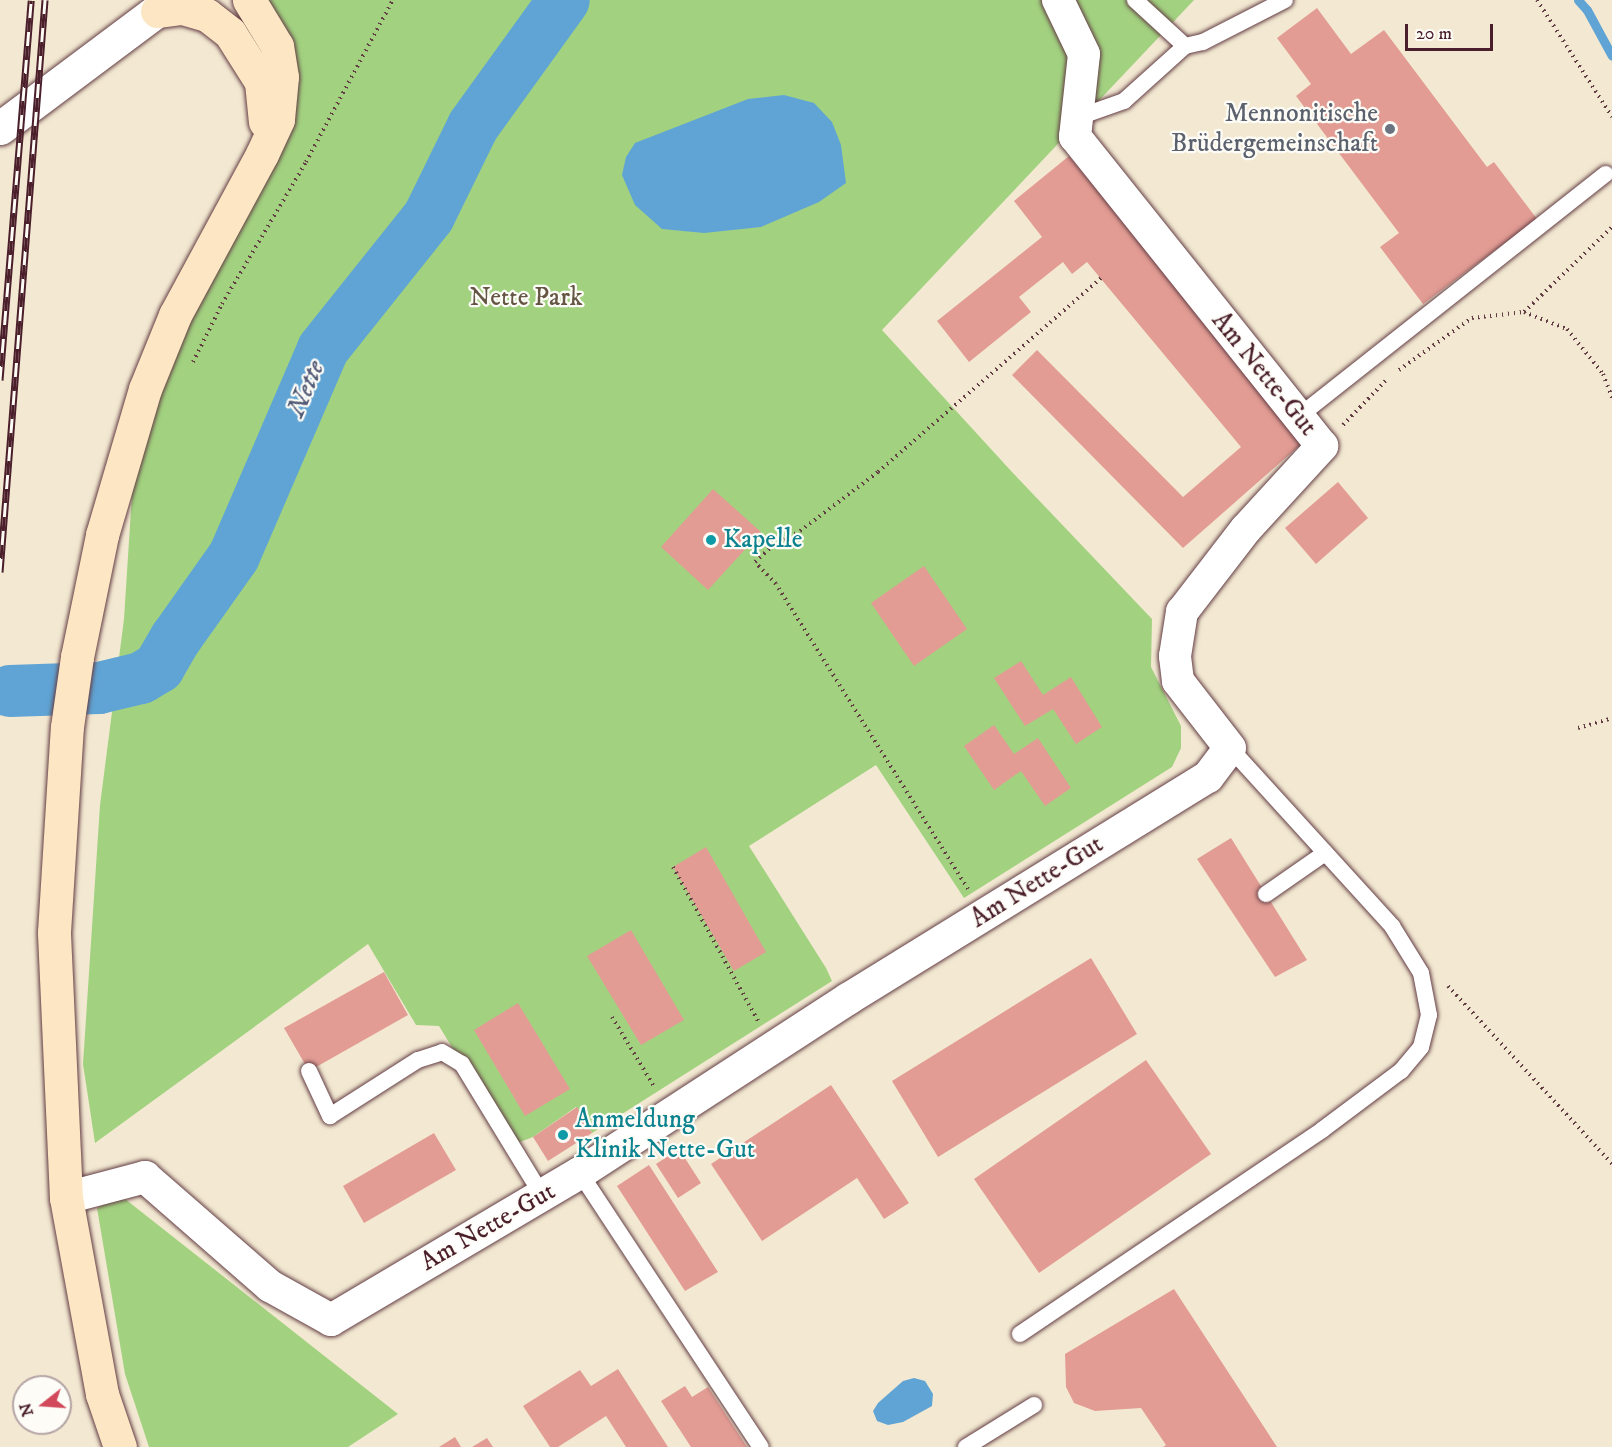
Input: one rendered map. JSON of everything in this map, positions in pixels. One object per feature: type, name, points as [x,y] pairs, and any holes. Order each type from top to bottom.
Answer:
[{"type":"main road","points":[[120,1447],[102,1394],[66,1198],[54,932],[67,727],[77,657],[102,534],[145,389],[175,315],[262,154],[278,119],[282,77],[278,46],[249,0]]},
{"type":"main road","points":[[164,6],[206,7],[230,33],[261,82],[267,113],[262,154]]},
{"type":"street","name":"Am Nette-Gut","points":[[66,1198],[145,1177],[270,1286],[331,1320],[580,1173],[773,1048],[1208,777],[1230,748],[1178,681],[1175,656],[1182,612],[1246,529],[1322,446],[1074,137],[1084,54],[1058,0]]},
{"type":"street","points":[[0,128],[164,6]]},
{"type":"lane","points":[[1135,0],[1185,46]]},
{"type":"lane","points":[[1076,118],[1124,101],[1185,46],[1203,42],[1286,0]]},
{"type":"lane","points":[[1298,417],[1606,174]]},
{"type":"lane","points":[[1020,1334],[1322,1130],[1401,1071],[1421,1047],[1429,1015],[1421,973],[1392,926],[1230,748]]},
{"type":"lane","points":[[1266,894],[1325,853]]},
{"type":"lane","points":[[309,1071],[330,1116],[418,1060],[442,1052],[462,1064],[542,1195]]},
{"type":"lane","points":[[580,1173],[761,1447]]},
{"type":"lane","points":[[966,1447],[1034,1405]]},
{"type":"path","points":[[191,365],[222,304],[306,162],[393,0]]},
{"type":"path","points":[[1538,0],[1612,117]]},
{"type":"path","points":[[1524,312],[1612,227]]},
{"type":"path","points":[[985,915],[776,584],[755,562],[774,545],[800,531],[878,472],[1101,278]]},
{"type":"path","points":[[1322,446],[1388,378],[1472,318],[1524,312],[1567,329],[1603,374],[1612,398]]},
{"type":"path","points":[[1578,728],[1612,718]]},
{"type":"path","points":[[672,867],[773,1048]]},
{"type":"path","points":[[1441,979],[1612,1164]]},
{"type":"path","points":[[612,1017],[671,1114]]},
{"type":"green space","name":"Nette Park","points":[[261,0],[1194,0],[882,330],[1012,472],[1152,619],[1151,667],[1181,726],[1181,748],[1172,767],[964,898],[876,765],[749,846],[832,981],[592,1133],[576,1107],[533,1137],[512,1145],[439,1026],[416,1025],[368,944],[95,1143],[83,1064],[100,805],[124,619],[135,447],[198,272],[286,121]]},
{"type":"green space","points":[[120,1195],[398,1414],[348,1447],[149,1447],[125,1374],[97,1208]]},
{"type":"water","points":[[784,95],[814,103],[832,122],[841,145],[846,183],[819,202],[761,227],[704,233],[662,229],[635,205],[622,175],[626,157],[635,143],[748,99]]},
{"type":"water","points":[[914,1378],[925,1381],[933,1394],[932,1406],[903,1422],[888,1425],[877,1421],[873,1411],[878,1403],[903,1381]]},
{"type":"building","name":"Mennonitische Brüdergemeinschaft","points":[[1317,8],[1351,54],[1384,30],[1487,167],[1494,162],[1537,219],[1423,304],[1380,247],[1399,233],[1296,96],[1311,84],[1277,38]]},
{"type":"building","points":[[1069,156],[1306,440],[1183,548],[1012,375],[1037,350],[1183,497],[1241,447],[1087,262],[1072,274],[1063,262],[1019,297],[1031,312],[969,362],[937,321],[1042,237],[1014,201]]},
{"type":"building","points":[[1338,482],[1368,518],[1316,564],[1285,528]]},
{"type":"building","name":"Kapelle","points":[[713,489],[761,532],[708,590],[661,547]]},
{"type":"building","points":[[924,566],[967,629],[914,666],[871,603]]},
{"type":"building","points":[[1021,661],[1043,695],[1071,677],[1102,727],[1076,744],[1053,709],[1025,726],[994,678]]},
{"type":"building","points":[[994,725],[1014,754],[1038,738],[1071,788],[1045,806],[1021,771],[994,790],[964,746]]},
{"type":"building","points":[[1231,838],[1307,960],[1275,977],[1197,859]]},
{"type":"building","points":[[706,847],[766,952],[734,971],[673,867]]},
{"type":"building","points":[[631,930],[684,1020],[641,1045],[587,956]]},
{"type":"building","points":[[1091,958],[1137,1034],[938,1157],[892,1081]]},
{"type":"building","points":[[384,972],[408,1015],[309,1071],[284,1028]]},
{"type":"building","points":[[518,1003],[570,1089],[525,1116],[474,1030]]},
{"type":"building","points":[[1146,1060],[1211,1154],[1039,1273],[974,1179]]},
{"type":"building","points":[[831,1085],[909,1203],[884,1219],[857,1178],[762,1241],[711,1164]]},
{"type":"building","name":"Anmeldung Klinik Nette-Gut","points":[[577,1107],[592,1133],[548,1161],[533,1137]]},
{"type":"building","points":[[434,1133],[456,1170],[364,1223],[343,1186]]},
{"type":"building","points":[[679,1149],[701,1183],[678,1198],[656,1164]]},
{"type":"building","points":[[649,1165],[718,1272],[685,1291],[617,1186]]},
{"type":"building","points":[[1174,1289],[1277,1447],[1163,1447],[1166,1445],[1141,1408],[1095,1411],[1074,1403],[1066,1387],[1065,1354]]},
{"type":"building","points":[[618,1369],[668,1447],[626,1447],[606,1416],[558,1447],[550,1447],[523,1406],[580,1370],[591,1386]]},
{"type":"building","points":[[685,1386],[692,1397],[708,1387],[747,1447],[691,1447],[661,1401]]},
{"type":"building","points":[[455,1437],[461,1447],[439,1447]]},
{"type":"building","points":[[487,1438],[493,1447],[472,1447]]},
{"type":"waterway","name":"Nette","points":[[10,691],[99,688],[141,678],[159,667],[176,638],[234,556],[323,349],[429,216],[473,126],[564,0]]},
{"type":"waterway","points":[[1578,0],[1587,10],[1612,56]]},
{"type":"railway","points":[[0,380],[31,0]]},
{"type":"railway","points":[[0,572],[45,0]]},
{"type":"place","name":"Mennonitische Brüdergemeinschaft","points":[[1390,129]]},
{"type":"place","name":"Kapelle","points":[[711,540]]},
{"type":"place","name":"Anmeldung Klinik Nette-Gut","points":[[563,1135]]}]
